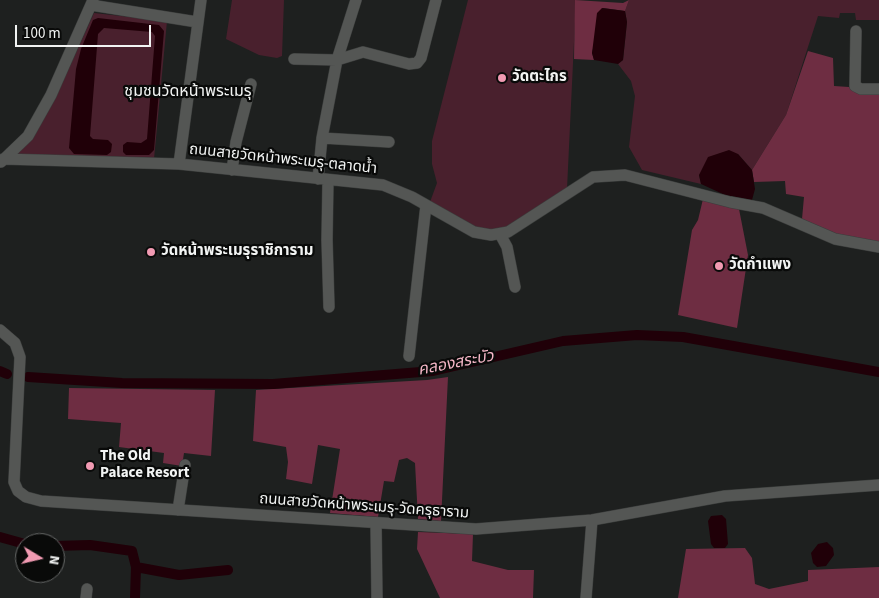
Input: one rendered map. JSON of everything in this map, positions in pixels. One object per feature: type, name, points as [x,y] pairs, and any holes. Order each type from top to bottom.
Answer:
[{"type":"street","points":[[179,164],[201,0]]},
{"type":"street","points":[[329,307],[322,138],[338,60],[356,0]]},
{"type":"street","points":[[294,59],[338,60],[363,52],[409,64],[417,63],[421,58],[436,0]]},
{"type":"street","points":[[2,161],[28,136],[51,95],[92,2],[197,22]]},
{"type":"street","points":[[856,31],[855,86],[861,90],[879,89]]},
{"type":"street","points":[[232,170],[236,142],[251,84]]},
{"type":"street","points":[[322,138],[389,142]]},
{"type":"street","name":"ถนนสายวัดหน้าพระเมรุ-ตลาดน้ำ","points":[[2,161],[179,164],[383,185],[426,205],[474,232],[491,235],[508,232],[593,177],[625,175],[730,202],[763,208],[835,239],[879,247]]},
{"type":"street","points":[[409,356],[426,205]]},
{"type":"street","points":[[500,234],[507,247],[515,286]]},
{"type":"street","name":"ถนนสายวัดหน้าพระเมรุ-วัดครุธาราม","points":[[0,330],[15,343],[20,356],[14,482],[18,491],[26,497],[41,501],[476,529],[592,520],[725,496],[879,485]]},
{"type":"street","points":[[178,510],[185,466]]},
{"type":"street","points":[[586,598],[592,520]]},
{"type":"street","points":[[376,523],[377,598]]},
{"type":"shaded area","points":[[232,0],[284,0],[282,56],[277,58],[259,55],[226,39]]},
{"type":"shaded area","points":[[468,0],[576,0],[567,189],[504,229],[492,231],[473,227],[430,202],[437,183],[432,164],[432,141]]},
{"type":"shaded area","points":[[575,0],[623,3],[629,0],[625,11],[603,8],[592,53],[594,60],[574,59]]},
{"type":"shaded area","points":[[629,0],[879,0],[879,20],[856,20],[855,13],[840,13],[839,18],[818,16],[786,115],[752,170],[738,154],[699,175],[701,184],[642,170],[629,147],[635,96],[631,81],[618,64],[623,60],[627,22],[625,11]]},
{"type":"shaded area","points":[[602,8],[625,11],[627,22],[623,60],[618,64],[594,60],[592,53],[597,13]]},
{"type":"shaded area","points":[[94,13],[167,21],[154,159],[13,157],[62,83]]},
{"type":"shaded area","points":[[98,18],[159,25],[164,31],[154,150],[149,155],[126,155],[123,152],[123,145],[127,142],[141,143],[147,139],[155,36],[152,32],[104,28],[98,34],[90,136],[93,139],[108,140],[112,144],[111,152],[107,155],[74,154],[69,148],[76,69],[81,49],[93,20]]},
{"type":"shaded area","points":[[808,51],[833,58],[834,86],[849,87],[859,94],[879,93],[879,244],[849,240],[802,219],[804,197],[786,194],[785,181],[754,182],[752,170],[786,115]]},
{"type":"shaded area","points":[[729,150],[738,154],[752,170],[755,189],[752,200],[725,195],[701,184],[699,175],[708,157]]},
{"type":"shaded area","points":[[703,199],[739,209],[748,255],[737,328],[678,315],[692,230],[698,220]]},
{"type":"shaded area","points":[[448,377],[441,521],[418,519],[415,463],[407,458],[399,460],[394,482],[384,481],[378,517],[330,513],[340,449],[318,445],[312,484],[286,479],[288,462],[286,447],[253,441],[256,390],[427,380]]},
{"type":"shaded area","points":[[69,388],[215,390],[211,456],[184,453],[182,466],[163,463],[164,453],[119,447],[121,423],[68,419]]},
{"type":"shaded area","points":[[722,515],[726,519],[728,544],[725,548],[714,548],[711,544],[708,521],[711,516]]},
{"type":"shaded area","points":[[418,532],[473,534],[472,561],[508,570],[534,570],[533,598],[440,598],[417,549]]},
{"type":"shaded area","points":[[827,542],[833,548],[834,555],[826,566],[817,567],[813,563],[811,553],[818,544]]},
{"type":"shaded area","points":[[745,548],[752,558],[755,584],[769,589],[808,581],[808,570],[879,567],[879,598],[678,598],[686,549]]},
{"type":"waterway","name":"คลองสระบัว","points":[[28,377],[122,383],[273,384],[433,371],[563,341],[637,335],[683,337],[879,372]]},
{"type":"waterway","name":"คลองสระบัว","points":[[0,371],[7,374]]},
{"type":"waterway","points":[[0,537],[15,541]]},
{"type":"waterway","points":[[65,546],[90,545],[132,551],[136,567],[179,575],[228,570]]},
{"type":"waterway","points":[[135,598],[136,567]]},
{"type":"place","name":"วัดตะไกร","points":[[502,78]]},
{"type":"place","name":"วัดหน้าพระเมรุราชิการาม","points":[[151,252]]},
{"type":"place","name":"วัดกำแพง","points":[[719,266]]},
{"type":"place","name":"The Old Palace Resort","points":[[90,466]]},
{"type":"district","name":"ชุมชนวัดหน้าพระเมรุ","points":[[188,92]]}]
